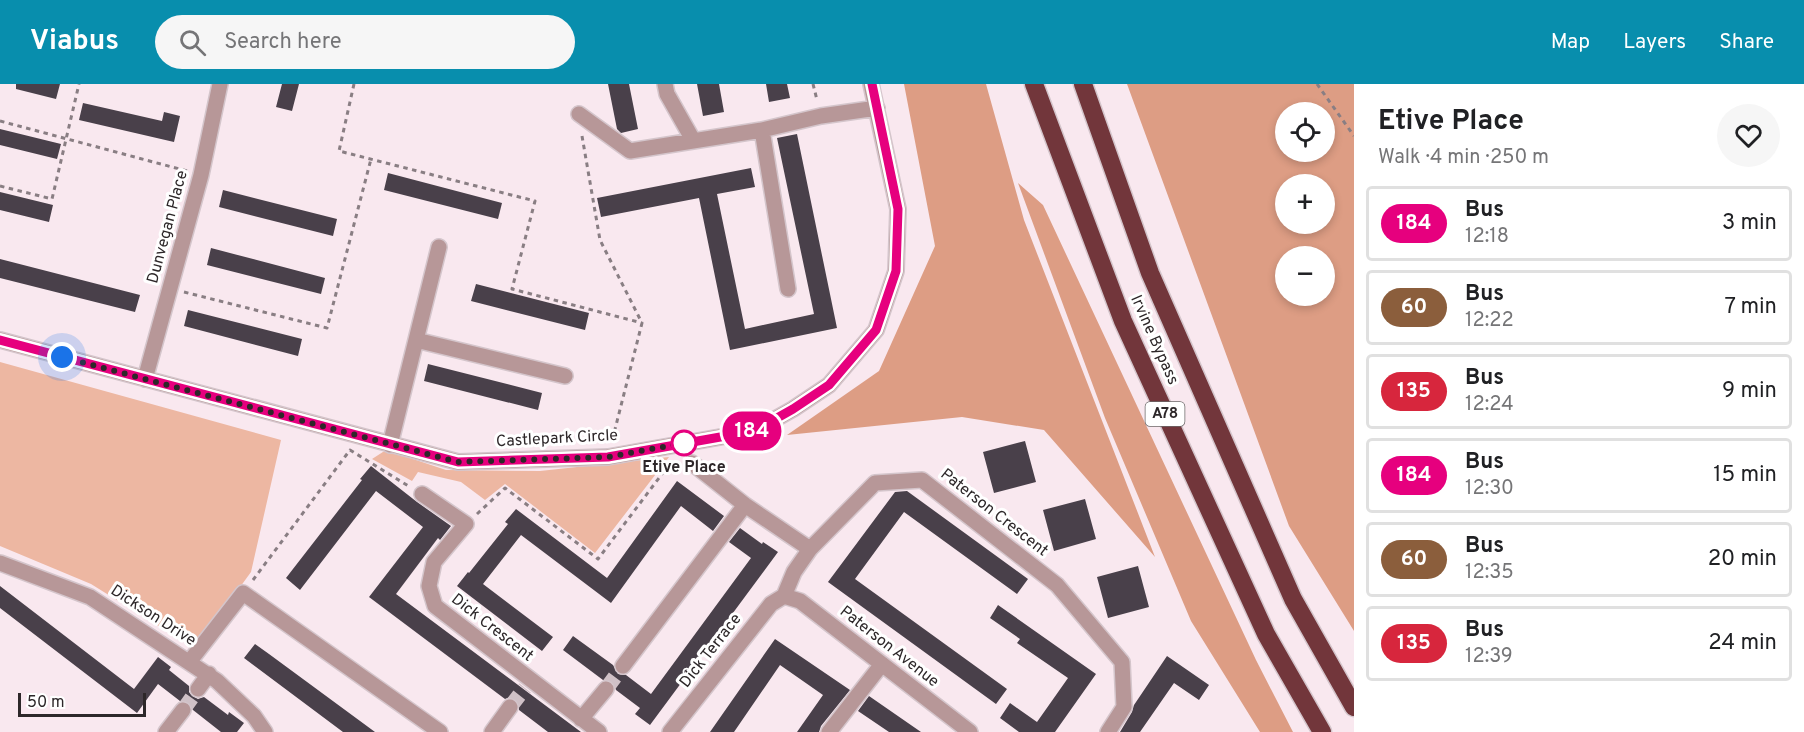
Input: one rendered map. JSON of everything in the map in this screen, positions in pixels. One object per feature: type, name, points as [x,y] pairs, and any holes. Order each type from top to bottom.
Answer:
[{"type":"highway","name":"Irvine Bypass","points":[[1034,84],[1123,321],[1266,634],[1322,732]]},
{"type":"highway","name":"Irvine Bypass","points":[[1083,84],[1155,284],[1293,599],[1354,707]]},
{"type":"street","name":"Dunvegan Place","points":[[145,379],[201,175],[220,84]]},
{"type":"street","points":[[665,84],[667,94],[693,140]]},
{"type":"street","name":"Castlepark Circle","points":[[0,340],[458,462],[608,457],[754,431],[829,385],[876,330],[896,271],[898,209],[872,84]]},
{"type":"street","points":[[579,114],[630,151],[762,130],[821,116],[877,108]]},
{"type":"street","points":[[762,130],[788,289]]},
{"type":"street","points":[[390,445],[439,247]]},
{"type":"street","points":[[416,340],[565,376]]},
{"type":"street","points":[[692,463],[745,505],[810,549]]},
{"type":"street","name":"Paterson Crescent","points":[[784,596],[794,572],[810,549],[876,483],[922,480],[1057,585],[1122,662],[1124,707],[1108,732]]},
{"type":"street","points":[[422,494],[466,524]]},
{"type":"street","points":[[622,666],[745,505]]},
{"type":"street","name":"Dick Crescent","points":[[466,524],[434,562],[429,586],[435,606],[527,684],[599,732]]},
{"type":"street","name":"Dickson Drive","points":[[0,563],[90,597],[209,674],[254,716],[265,732]]},
{"type":"street","points":[[190,661],[243,593],[440,732]]},
{"type":"street","name":"Paterson Avenue","points":[[784,596],[800,601],[965,731]]},
{"type":"street","name":"Dick Terrace","points":[[670,732],[771,604],[784,596]]},
{"type":"street","points":[[829,732],[882,664]]},
{"type":"street","points":[[198,689],[209,674]]},
{"type":"street","points":[[581,719],[606,689]]},
{"type":"street","points":[[492,732],[510,707]]},
{"type":"street","points":[[166,732],[183,710]]},
{"type":"path","points":[[0,186],[52,199],[79,84]]},
{"type":"path","points":[[354,84],[339,151],[535,201],[512,289],[642,323]]},
{"type":"path","points":[[1317,84],[1354,136]]},
{"type":"path","points":[[579,114],[600,240],[642,323],[608,457]]},
{"type":"path","points":[[0,121],[201,175]]},
{"type":"path","points":[[170,288],[327,328],[371,159]]},
{"type":"path","points":[[243,593],[350,450],[422,494]]},
{"type":"path","points":[[466,524],[505,488],[598,559],[676,456]]},
{"type":"shaded area","points":[[904,84],[986,84],[1024,220],[1155,557],[1044,430],[962,417],[787,435],[879,371],[935,246]]},
{"type":"shaded area","points":[[1127,84],[1354,84],[1354,631],[1289,526]]},
{"type":"shaded area","points":[[1018,183],[1043,205],[1256,660],[1293,732],[1260,732],[1191,621],[1105,418]]},
{"type":"shaded area","points":[[0,362],[281,440],[251,572],[206,634],[193,641],[181,640],[91,584],[0,546]]},
{"type":"shaded area","points":[[386,450],[446,470],[540,471],[669,457],[595,553],[505,484],[485,500],[461,482],[418,472],[412,481],[372,459]]},
{"type":"building","points":[[16,84],[60,84],[56,99],[16,89]]},
{"type":"building","points":[[282,84],[299,84],[292,111],[276,107]]},
{"type":"building","points":[[608,84],[629,84],[638,129],[621,133],[617,129]]},
{"type":"building","points":[[697,84],[719,84],[724,112],[703,116]]},
{"type":"building","points":[[766,84],[787,84],[790,98],[769,102]]},
{"type":"building","points":[[83,103],[162,121],[164,112],[180,116],[174,142],[79,120]]},
{"type":"building","points":[[0,129],[61,144],[57,159],[0,145]]},
{"type":"building","points":[[797,134],[837,328],[730,350],[699,198],[601,217],[597,198],[751,168],[755,187],[717,194],[745,329],[814,314],[777,138]]},
{"type":"building","points":[[388,173],[502,203],[498,219],[384,190]]},
{"type":"building","points":[[223,190],[337,219],[333,236],[219,207]]},
{"type":"building","points":[[0,192],[53,205],[49,222],[0,210]]},
{"type":"building","points":[[211,248],[325,278],[321,294],[207,265]]},
{"type":"building","points":[[0,259],[140,295],[135,312],[0,278]]},
{"type":"building","points":[[476,284],[589,313],[585,330],[471,301]]},
{"type":"building","points":[[188,310],[302,339],[298,356],[184,326]]},
{"type":"building","points":[[428,364],[542,393],[538,410],[424,381]]},
{"type":"building","points":[[1025,441],[1036,482],[994,493],[983,452]]},
{"type":"building","points":[[371,466],[451,526],[440,540],[438,538],[396,594],[581,732],[548,732],[519,710],[516,699],[510,697],[505,699],[369,597],[423,527],[376,491],[300,590],[286,578]]},
{"type":"building","points":[[677,481],[724,516],[713,531],[681,506],[611,603],[521,535],[483,584],[553,637],[542,651],[457,586],[508,524],[505,522],[516,509],[607,578]]},
{"type":"building","points":[[907,491],[1028,579],[1017,594],[904,512],[855,579],[1007,689],[996,704],[828,582],[895,492]]},
{"type":"building","points":[[1085,499],[1096,539],[1054,551],[1043,510]]},
{"type":"building","points":[[740,528],[778,552],[650,725],[635,714],[640,708],[616,690],[613,682],[603,680],[563,650],[573,636],[613,665],[618,674],[626,675],[651,694],[751,558],[729,542]]},
{"type":"building","points":[[1138,566],[1149,607],[1108,618],[1097,577]]},
{"type":"building","points":[[0,586],[134,689],[158,657],[171,667],[169,670],[189,686],[192,696],[198,699],[204,697],[228,715],[229,712],[244,723],[237,732],[221,732],[193,710],[188,702],[180,701],[158,684],[137,713],[0,608]]},
{"type":"building","points":[[998,605],[1096,674],[1055,732],[1019,732],[1000,718],[1010,703],[1037,722],[1068,678],[1017,643],[1020,639],[990,618]]},
{"type":"building","points":[[775,639],[850,690],[821,726],[819,732],[797,732],[823,695],[780,665],[734,732],[710,732]]},
{"type":"building","points":[[255,644],[375,732],[343,732],[244,658]]},
{"type":"building","points":[[1167,656],[1209,685],[1199,700],[1174,683],[1140,732],[1120,732],[1134,705]]},
{"type":"building","points":[[869,696],[921,732],[889,732],[858,711]]},
{"type":"tunnel","points":[[606,689],[623,666]]},
{"type":"tunnel","points":[[510,707],[525,688]]},
{"type":"tunnel","points":[[183,710],[198,689]]},
{"type":"bus line","name":"184","points":[[0,340],[458,462],[608,457],[754,431],[829,385],[876,330],[896,271],[898,209],[872,84]]},
{"type":"place","name":"Etive Place","points":[[684,443]]},
{"type":"route","points":[[62,357],[458,462],[608,457],[684,443]]}]
